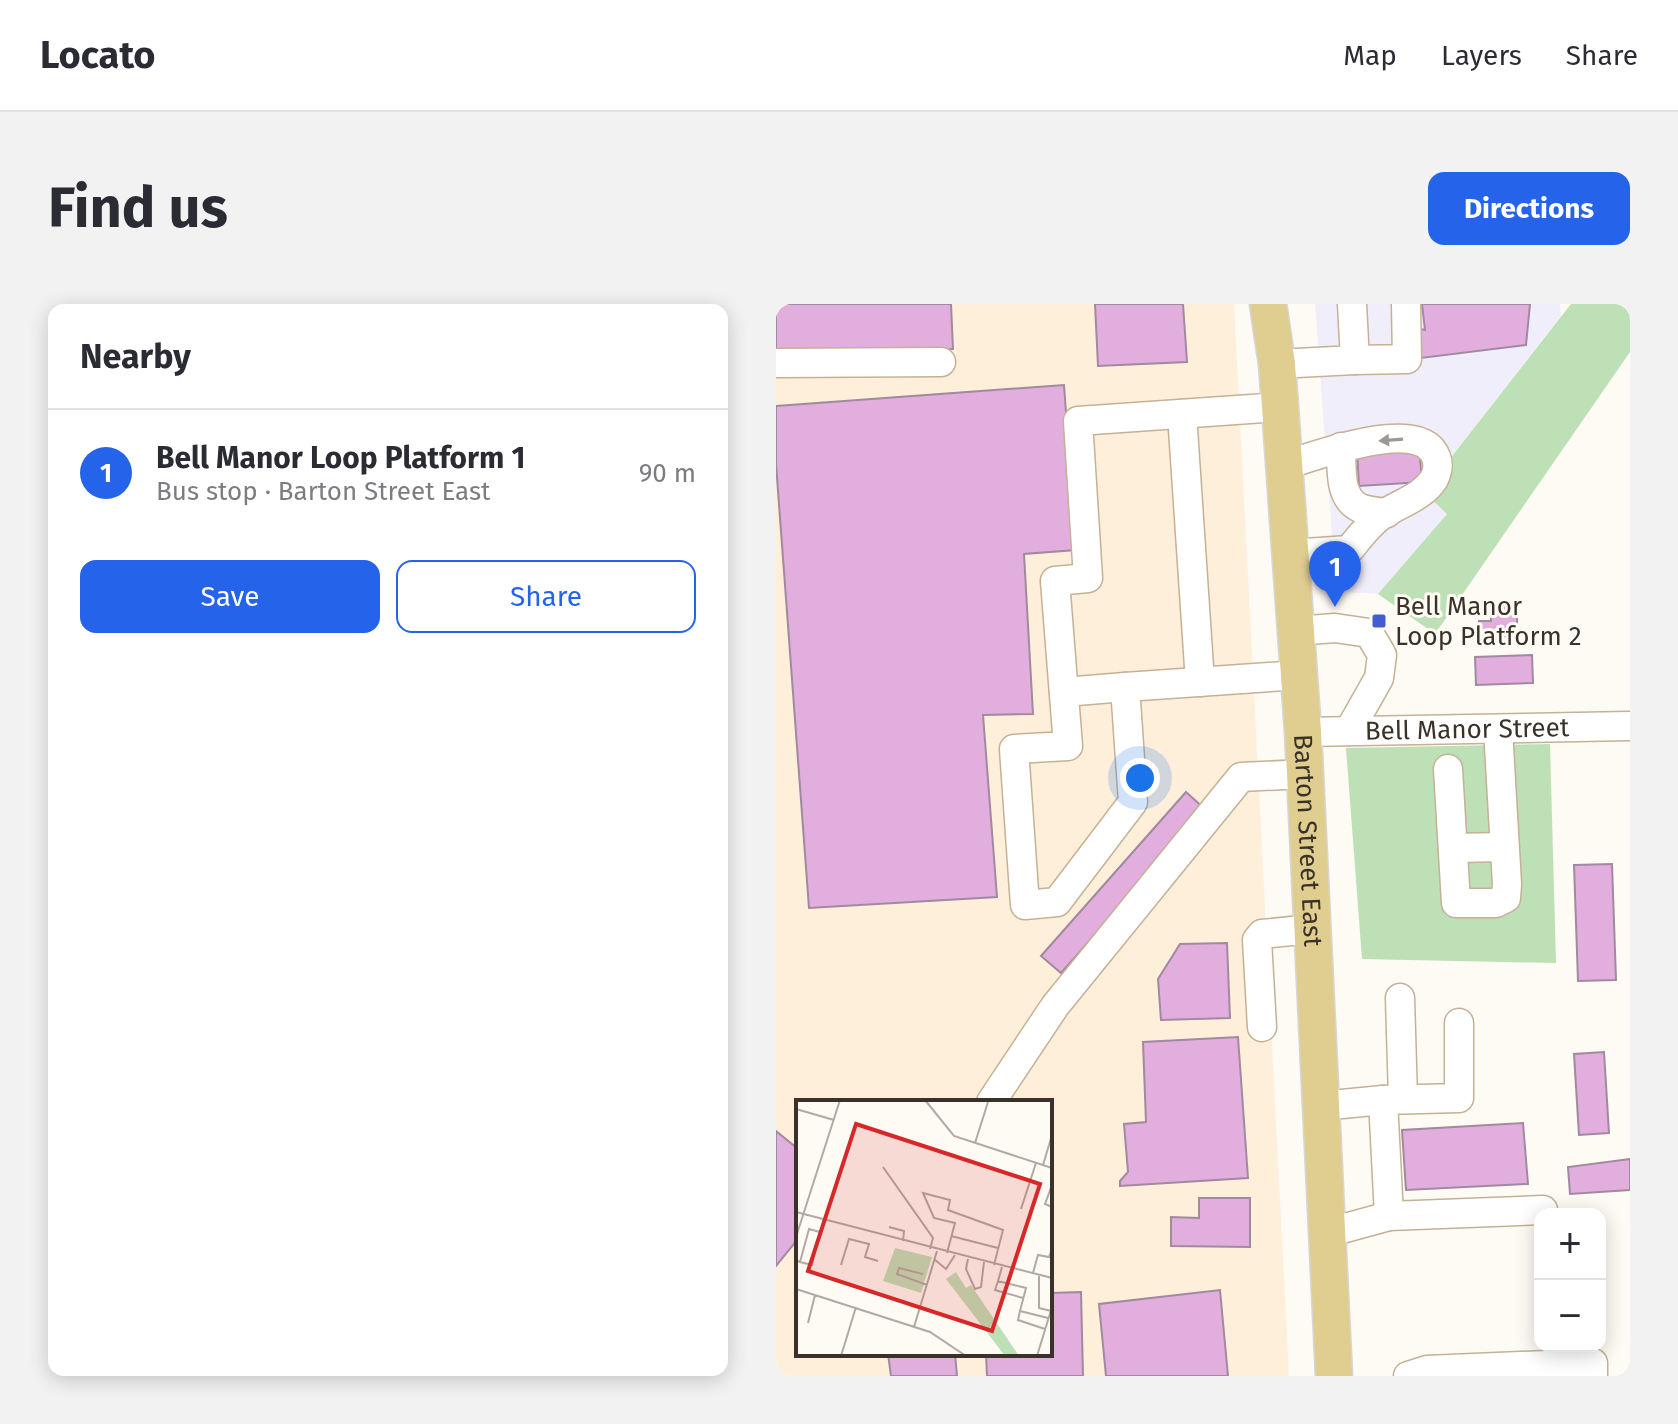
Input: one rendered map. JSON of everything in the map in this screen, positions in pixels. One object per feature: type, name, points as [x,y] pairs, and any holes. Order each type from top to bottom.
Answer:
[{"type":"main road","name":"Barton Street East","points":[[1268,304],[1277,364],[1303,732],[1334,1376]]},
{"type":"street","points":[[1352,304],[1355,360]]},
{"type":"street","points":[[1277,364],[1407,359],[1406,304]]},
{"type":"street","points":[[776,363],[941,362]]},
{"type":"street","points":[[1125,687],[1133,802],[1057,902],[1025,905],[1014,749],[1068,746],[1055,581],[1088,578],[1078,421],[1279,407]]},
{"type":"street","points":[[1182,414],[1200,682]]},
{"type":"street","points":[[1283,466],[1341,447],[1392,439],[1415,439],[1427,445],[1436,455],[1438,469],[1432,482],[1410,501],[1379,517],[1349,550],[1290,554]]},
{"type":"street","points":[[1341,447],[1343,486],[1348,498],[1360,508],[1387,513]]},
{"type":"street","points":[[1295,631],[1335,628],[1369,633],[1382,655],[1379,678],[1349,731]]},
{"type":"street","points":[[1064,692],[1299,675]]},
{"type":"street","name":"Bell Manor Street","points":[[1303,732],[1630,726]]},
{"type":"street","points":[[1448,769],[1456,903],[1496,903],[1506,898],[1498,729]]},
{"type":"street","points":[[992,1100],[1055,1006],[1241,777],[1305,774]]},
{"type":"street","points":[[1454,848],[1504,847]]},
{"type":"street","points":[[1262,1027],[1257,940],[1262,934],[1312,929]]},
{"type":"street","points":[[1389,1216],[1400,998]]},
{"type":"street","points":[[1321,1106],[1393,1099],[1459,1098],[1459,1023]]},
{"type":"street","points":[[1327,1233],[1389,1216],[1534,1210]]},
{"type":"street","points":[[1408,1376],[1427,1370],[1576,1362]]},
{"type":"shaded area","points":[[776,304],[1234,304],[1289,1376],[776,1376]]},
{"type":"shaded area","points":[[1315,304],[1560,304],[1561,316],[1424,492],[1448,514],[1378,594],[1336,591]]},
{"type":"green space","points":[[1571,304],[1630,304],[1630,352],[1435,634],[1378,594],[1447,514],[1424,492]]},
{"type":"green space","points":[[1550,744],[1556,963],[1362,959],[1346,748]]},
{"type":"building","points":[[776,304],[951,304],[953,349],[776,354]]},
{"type":"building","points":[[1095,304],[1183,304],[1187,362],[1098,366]]},
{"type":"building","points":[[1422,304],[1530,304],[1526,345],[1413,359],[1408,326],[1425,330]]},
{"type":"building","points":[[1064,385],[1076,550],[1024,554],[1033,714],[983,715],[997,897],[809,908],[776,464],[776,406]]},
{"type":"building","points":[[1419,446],[1422,482],[1359,486],[1357,450]]},
{"type":"building","points":[[1490,603],[1517,603],[1517,636],[1480,637],[1479,621],[1491,621]]},
{"type":"building","points":[[1532,655],[1533,683],[1476,685],[1475,657]]},
{"type":"building","points":[[1186,792],[1206,810],[1061,973],[1041,956]]},
{"type":"building","points":[[1612,864],[1616,980],[1578,981],[1574,865]]},
{"type":"building","points":[[1227,943],[1230,1018],[1161,1020],[1158,979],[1180,944]]},
{"type":"building","points":[[1238,1037],[1248,1178],[1120,1186],[1120,1181],[1128,1172],[1124,1124],[1146,1122],[1143,1042]]},
{"type":"building","points":[[1604,1052],[1609,1133],[1579,1135],[1574,1054]]},
{"type":"building","points":[[1523,1123],[1528,1184],[1406,1190],[1402,1130]]},
{"type":"building","points":[[776,1131],[796,1147],[796,1241],[776,1266]]},
{"type":"building","points":[[1630,1159],[1630,1190],[1570,1194],[1568,1167]]},
{"type":"building","points":[[1199,1198],[1250,1198],[1250,1247],[1171,1246],[1171,1217],[1199,1218]]},
{"type":"building","points":[[1220,1290],[1228,1376],[1106,1376],[1099,1304]]},
{"type":"building","points":[[1081,1292],[1083,1376],[987,1376],[986,1356],[1052,1356],[1052,1293]]},
{"type":"building","points":[[888,1356],[955,1356],[957,1376],[891,1376]]},
{"type":"place","name":"Bell Manor Loop Platform 1","points":[[1335,607]]},
{"type":"place","name":"Bell Manor Loop Platform 2","points":[[1379,621]]}]
